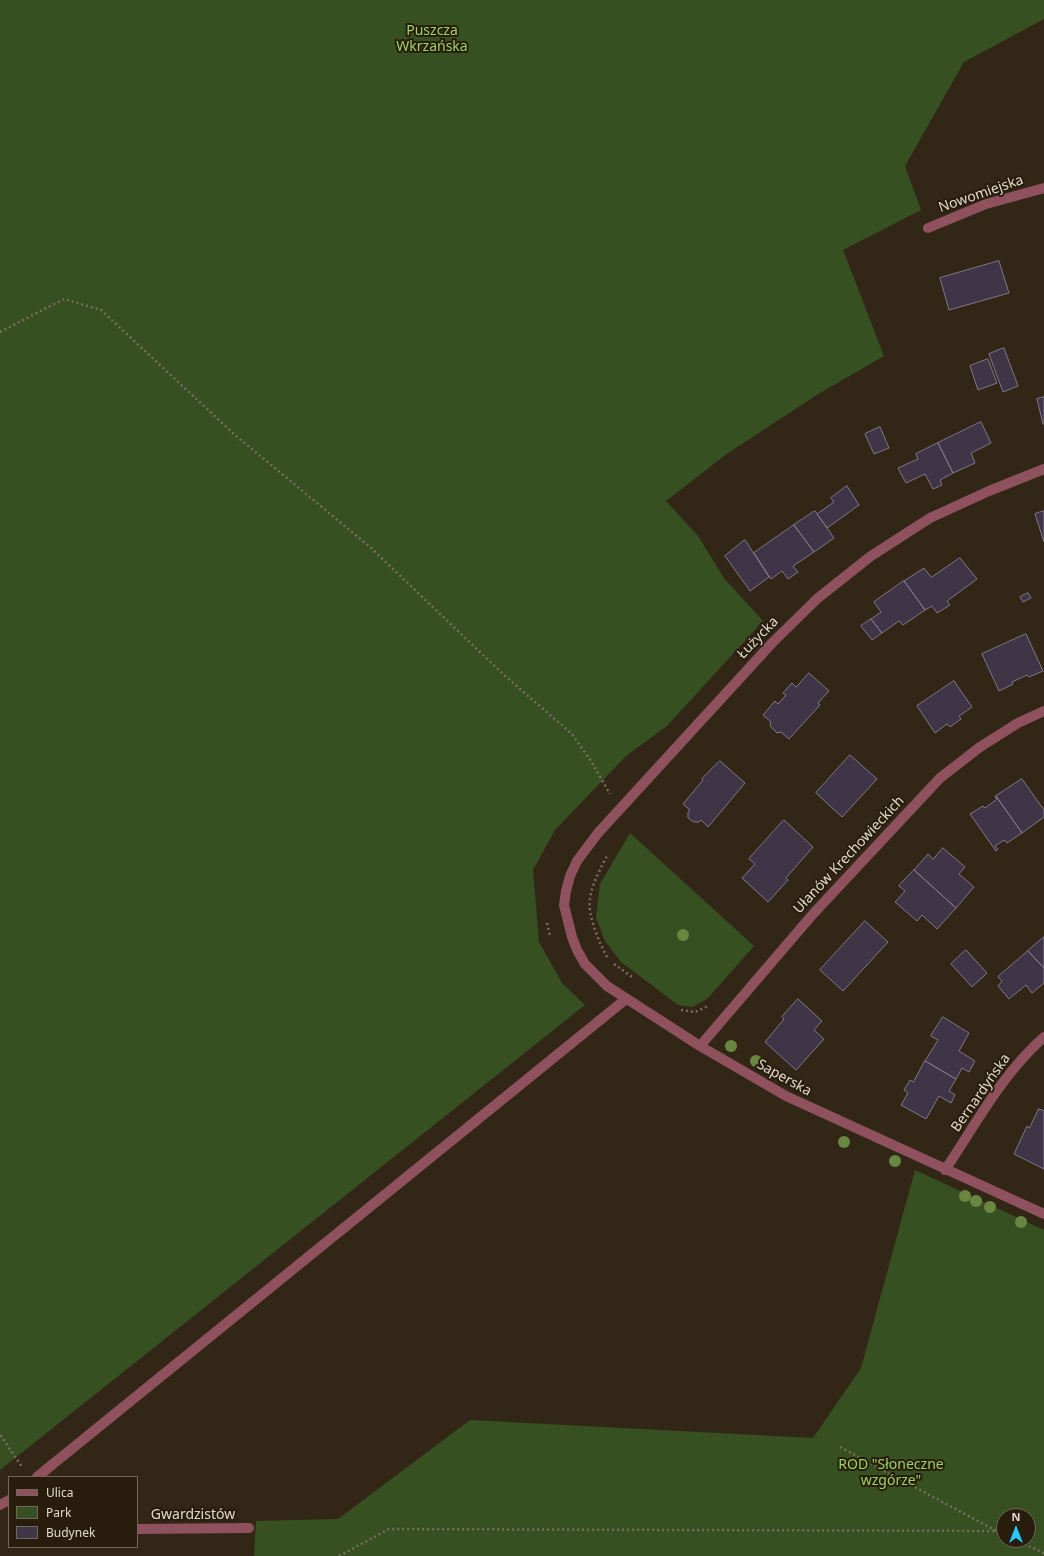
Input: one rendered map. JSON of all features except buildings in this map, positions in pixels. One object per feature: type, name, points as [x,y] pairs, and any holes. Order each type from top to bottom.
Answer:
[{"type":"street","name":"Nowomiejska","points":[[928,228],[986,204],[1044,188]]},
{"type":"street","name":"Łużycka","points":[[564,905],[570,876],[577,861],[598,833],[773,642],[818,598],[871,556],[930,518],[989,491],[1044,469]]},
{"type":"street","name":"Ułanów Krechowieckich","points":[[700,1046],[813,914],[940,778],[980,747],[1018,723],[1044,711]]},
{"type":"street","name":"Saperska","points":[[564,905],[572,937],[585,964],[608,986],[626,999],[700,1046],[786,1096],[1044,1214]]},
{"type":"street","points":[[38,1476],[626,999]]},
{"type":"street","name":"Bernardyńska","points":[[945,1170],[1000,1085],[1044,1037]]},
{"type":"street","name":"Gwardzistów","points":[[138,1529],[249,1528]]},
{"type":"path","points":[[0,332],[64,299],[101,310],[235,435],[370,547],[504,675],[572,734],[591,761],[619,809]]},
{"type":"path","points":[[608,800],[613,794]]},
{"type":"path","points":[[610,849],[596,879],[589,900],[592,919],[599,943],[608,960],[638,981]]},
{"type":"path","points":[[547,922],[552,943]]},
{"type":"path","points":[[680,1010],[694,1012],[710,1005]]},
{"type":"path","points":[[0,1436],[25,1471]]},
{"type":"path","points":[[840,1447],[994,1530]]},
{"type":"path","points":[[339,1556],[389,1529],[994,1530]]},
{"type":"path","points":[[1033,1548],[1044,1553]]},
{"type":"green space","name":"Puszcza Wkrzańska","points":[[0,0],[1044,0],[1044,19],[964,62],[905,166],[921,210],[843,250],[884,356],[820,393],[728,453],[666,501],[698,536],[724,578],[763,621],[667,726],[626,756],[555,830],[533,870],[539,942],[562,983],[585,1005],[0,1470]]},
{"type":"green space","points":[[630,833],[754,946],[707,999],[692,1007],[678,1005],[621,962],[605,941],[596,918],[600,884]]},
{"type":"green space","name":"ROD \"Słoneczne wzgórze\"","points":[[915,1170],[1044,1230],[1044,1556],[254,1556],[256,1521],[338,1519],[470,1420],[813,1438],[861,1368]]}]
